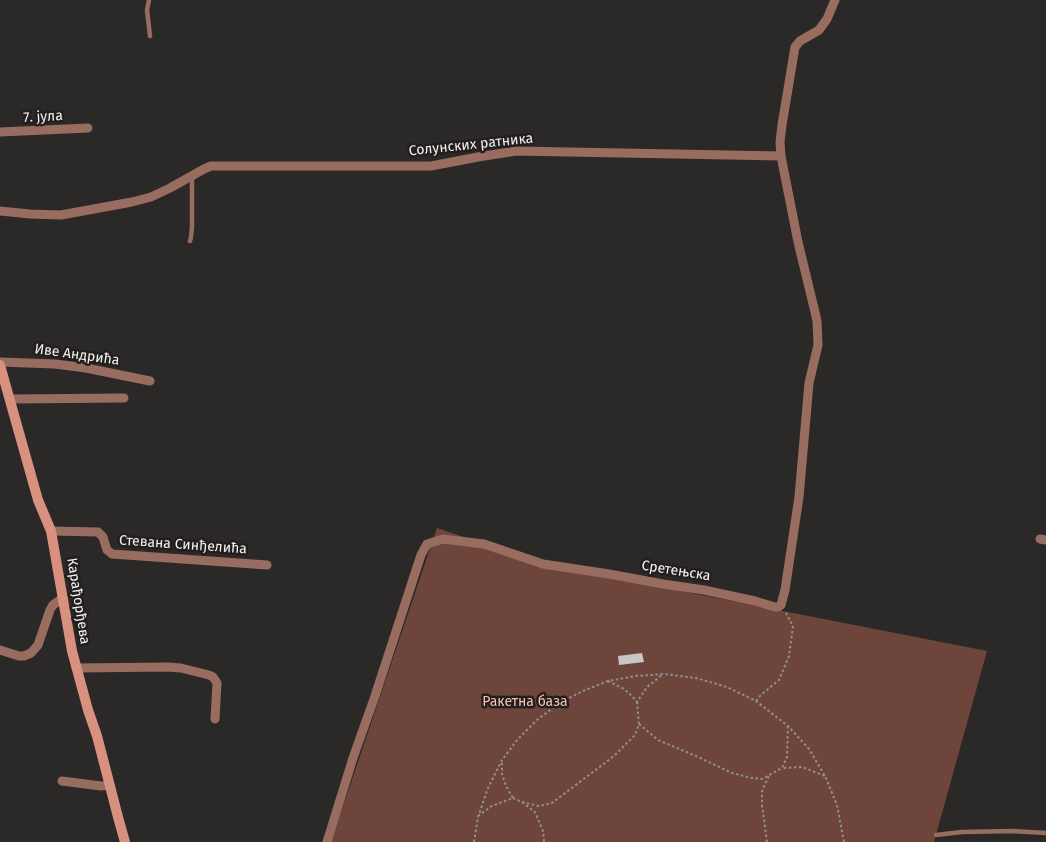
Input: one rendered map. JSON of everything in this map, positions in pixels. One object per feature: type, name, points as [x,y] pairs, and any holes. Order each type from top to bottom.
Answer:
[{"type":"street","points":[[781,605],[799,498],[809,383],[818,345],[817,321],[798,242],[780,142],[795,47],[800,41],[819,30],[835,0]]},
{"type":"street","name":"7. јула","points":[[0,132],[88,128]]},
{"type":"street","name":"Солунских ратника","points":[[0,211],[61,215],[123,204],[170,188],[204,168],[211,166],[431,166],[516,151],[781,156]]},
{"type":"street","name":"Иве Андрића","points":[[0,364],[55,364],[86,368],[150,381]]},
{"type":"street","name":"Карађорђева","points":[[0,364],[38,500],[51,531],[60,574],[70,643],[125,842]]},
{"type":"street","points":[[10,399],[124,398]]},
{"type":"street","name":"Стевана Синђелића","points":[[51,531],[98,532],[103,537],[107,550],[112,554],[267,565]]},
{"type":"street","name":"Сретењска","points":[[327,842],[421,555],[427,544],[443,539],[484,544],[543,564],[704,590],[775,607],[781,605]]},
{"type":"street","points":[[0,650],[19,656],[31,653],[38,644],[50,610],[53,605],[63,598]]},
{"type":"street","points":[[76,668],[168,667],[181,668],[208,675],[213,677],[217,683],[215,720]]},
{"type":"street","points":[[62,781],[101,786],[110,785]]},
{"type":"lane","points":[[149,0],[147,10],[150,36]]},
{"type":"lane","points":[[190,241],[192,227],[192,176]]},
{"type":"lane","points":[[936,835],[978,831],[1046,833]]},
{"type":"path","points":[[756,701],[779,680],[790,656],[793,626],[781,605]]},
{"type":"path","points":[[637,702],[647,687],[664,674]]},
{"type":"path","points":[[474,842],[478,817],[488,788],[502,760],[518,739],[537,720],[559,704],[583,691],[608,681],[664,674],[696,678],[727,687],[756,701],[788,726],[809,750],[825,776],[837,805],[844,842]]},
{"type":"path","points":[[502,760],[502,774],[513,798],[539,806],[552,803],[614,756],[634,735],[640,724],[637,702],[624,689],[608,681]]},
{"type":"path","points":[[640,724],[658,740],[732,773],[762,779],[782,768],[802,766],[825,776]]},
{"type":"path","points":[[782,768],[787,757],[788,726]]},
{"type":"path","points":[[767,842],[762,791],[769,776]]},
{"type":"path","points":[[478,817],[492,806],[513,798]]},
{"type":"path","points":[[522,802],[535,812],[543,830],[544,842]]},
{"type":"green space","name":"Ракетна база","points":[[437,528],[543,564],[987,651],[934,842],[331,842]]},
{"type":"building","points":[[642,653],[644,662],[619,665],[618,656]]}]
